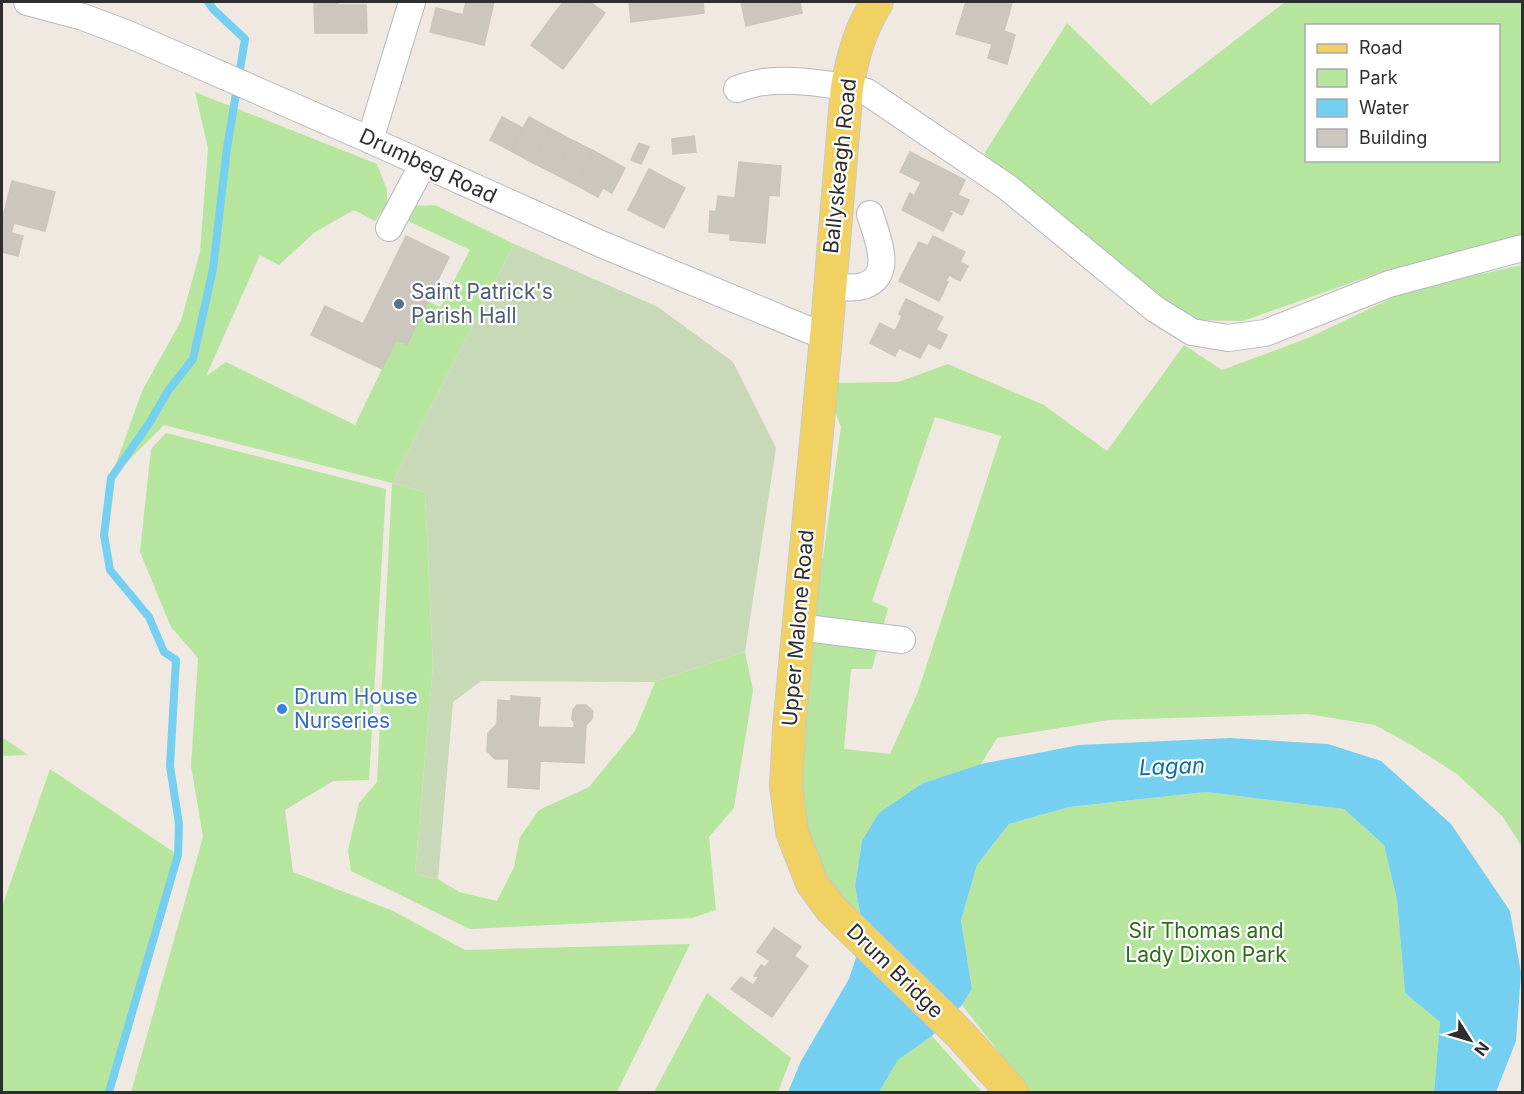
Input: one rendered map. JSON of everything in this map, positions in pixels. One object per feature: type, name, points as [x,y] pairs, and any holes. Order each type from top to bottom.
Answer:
[{"type":"main road","name":"Ballyskeagh Road","points":[[826,337],[847,87],[853,54],[866,20],[877,2]]},
{"type":"main road","name":"Upper Malone Road","points":[[826,337],[789,728],[786,786],[792,832],[801,859],[812,883],[831,909]]},
{"type":"main road","name":"Drum Bridge","points":[[831,909],[959,1033],[1012,1092]]},
{"type":"street","name":"Drumbeg Road","points":[[27,2],[83,17],[128,34],[601,244],[826,337]]},
{"type":"street","points":[[370,140],[412,2]]},
{"type":"street","points":[[737,89],[764,82],[801,82],[847,87],[867,92],[1007,187],[1155,309],[1192,332],[1228,338],[1265,333],[1389,284],[1522,248]]},
{"type":"street","points":[[389,228],[423,164]]},
{"type":"street","points":[[829,286],[863,286],[873,280],[880,270],[881,250],[870,214]]},
{"type":"street","points":[[798,627],[902,640]]},
{"type":"green space","points":[[1285,2],[1522,2],[1522,240],[1381,272],[1243,321],[1194,320],[1160,299],[984,154],[1067,23],[1151,105]]},
{"type":"green space","points":[[195,92],[377,164],[387,190],[387,204],[375,221],[354,210],[315,232],[279,265],[260,255],[206,376],[226,362],[355,425],[396,340],[407,344],[427,301],[440,307],[470,250],[406,220],[413,206],[435,205],[514,244],[392,483],[164,425],[111,478],[142,391],[181,321],[200,252],[208,148]]},
{"type":"green space","points":[[514,244],[658,307],[733,362],[776,448],[745,652],[655,682],[481,681],[453,702],[438,879],[415,874],[433,665],[425,492],[392,483]]},
{"type":"green space","points":[[1522,265],[1522,847],[1502,816],[1457,774],[1375,725],[1308,714],[1109,720],[997,738],[981,764],[923,783],[862,841],[855,886],[864,932],[824,886],[795,828],[811,566],[823,558],[841,427],[831,401],[832,383],[898,382],[948,364],[1044,405],[1107,451],[1184,345],[1222,370],[1308,338],[1409,290]],"holes":[[[935,417],[1001,436],[918,692],[890,754],[844,749],[851,669],[872,669],[888,608],[872,601]]]},
{"type":"green space","name":"Drum House Nurseries","points":[[166,433],[386,489],[369,780],[333,781],[285,810],[293,872],[393,911],[465,950],[690,944],[617,1092],[131,1092],[203,837],[191,766],[198,658],[171,627],[140,552],[151,449]]},
{"type":"green space","points":[[392,483],[425,492],[433,665],[415,874],[438,879],[459,892],[497,901],[514,867],[520,837],[539,810],[589,787],[635,731],[655,682],[745,652],[753,690],[734,808],[709,837],[716,910],[692,918],[470,929],[351,871],[348,850],[359,803],[377,782]]},
{"type":"green space","points":[[2,737],[28,755],[2,756]]},
{"type":"green space","points":[[50,769],[178,855],[109,1092],[2,1092],[2,907]]},
{"type":"green space","name":"Sir Thomas and Lady Dixon Park","points":[[1206,792],[1344,809],[1384,845],[1397,900],[1405,993],[1440,1022],[1434,1092],[1030,1092],[962,1005],[972,989],[961,920],[977,865],[1009,824],[1069,807]]},
{"type":"green space","points":[[707,993],[791,1058],[778,1092],[654,1092]]},
{"type":"green space","points":[[932,1036],[982,1092],[879,1092],[898,1060]]},
{"type":"water","name":"Lagan","points":[[1230,738],[1328,744],[1381,761],[1451,824],[1510,911],[1521,973],[1516,1041],[1496,1092],[1434,1092],[1440,1022],[1405,993],[1397,900],[1384,845],[1344,809],[1206,792],[1069,807],[1009,824],[977,865],[961,920],[972,989],[962,1005],[932,1036],[898,1060],[879,1092],[788,1092],[801,1061],[849,979],[864,933],[855,886],[862,841],[879,813],[923,783],[981,764],[1079,745]]},
{"type":"building","points":[[314,2],[366,5],[367,33],[315,33]]},
{"type":"building","points":[[466,2],[494,2],[484,45],[430,32],[436,8],[463,15]]},
{"type":"building","points":[[563,2],[590,2],[605,13],[563,69],[531,45]]},
{"type":"building","points":[[629,2],[703,2],[704,13],[631,22]]},
{"type":"building","points":[[741,2],[800,2],[802,13],[746,26]]},
{"type":"building","points":[[966,2],[1012,3],[1004,31],[1015,35],[1007,64],[988,58],[992,44],[956,34]]},
{"type":"building","points":[[502,117],[523,128],[511,151],[490,140]]},
{"type":"building","points":[[529,117],[551,129],[533,163],[511,151]]},
{"type":"building","points":[[551,129],[572,140],[555,174],[533,163]]},
{"type":"building","points":[[694,136],[696,152],[673,154],[672,139]]},
{"type":"building","points":[[572,140],[594,151],[576,185],[555,174]]},
{"type":"building","points":[[639,143],[649,147],[641,164],[631,160]]},
{"type":"building","points":[[594,151],[625,168],[612,193],[603,188],[598,197],[576,185]]},
{"type":"building","points":[[910,152],[965,180],[958,195],[969,200],[962,215],[950,209],[949,212],[952,213],[943,231],[902,210],[910,193],[914,196],[921,182],[900,172]]},
{"type":"building","points":[[739,162],[781,166],[779,196],[769,195],[765,243],[730,240],[730,234],[709,232],[710,211],[716,212],[718,196],[735,198]]},
{"type":"building","points":[[649,169],[685,188],[664,228],[628,210]]},
{"type":"building","points":[[12,181],[55,192],[45,231],[14,223],[11,233],[23,236],[18,256],[2,252],[2,221]]},
{"type":"building","name":"Saint Patrick's Parish Hall","points":[[406,236],[449,257],[407,344],[396,340],[382,369],[311,335],[325,306],[363,324]]},
{"type":"building","points":[[933,236],[965,252],[960,262],[968,266],[960,281],[949,275],[939,301],[899,281],[919,242],[928,246]]},
{"type":"building","points":[[906,299],[943,317],[936,330],[947,335],[940,349],[928,343],[920,358],[899,348],[895,356],[870,343],[880,323],[895,331]]},
{"type":"building","points":[[511,696],[540,698],[538,727],[574,728],[573,710],[577,705],[586,705],[593,711],[592,719],[586,725],[584,763],[540,761],[539,789],[508,787],[509,759],[495,759],[487,751],[488,733],[497,724],[498,700],[511,701]]},
{"type":"building","points":[[774,928],[801,947],[794,956],[808,966],[772,1017],[731,989],[741,977],[753,985],[759,977],[754,976],[761,965],[765,967],[770,961],[757,952]]},
{"type":"waterway","points":[[109,1092],[178,855],[179,824],[170,766],[176,660],[164,652],[149,617],[110,570],[104,535],[111,478],[150,422],[168,391],[193,359],[213,269],[227,148],[245,39],[208,2]]},
{"type":"place","name":"Saint Patrick's Parish Hall","points":[[399,304]]},
{"type":"place","name":"Drum House Nurseries","points":[[282,709]]}]
